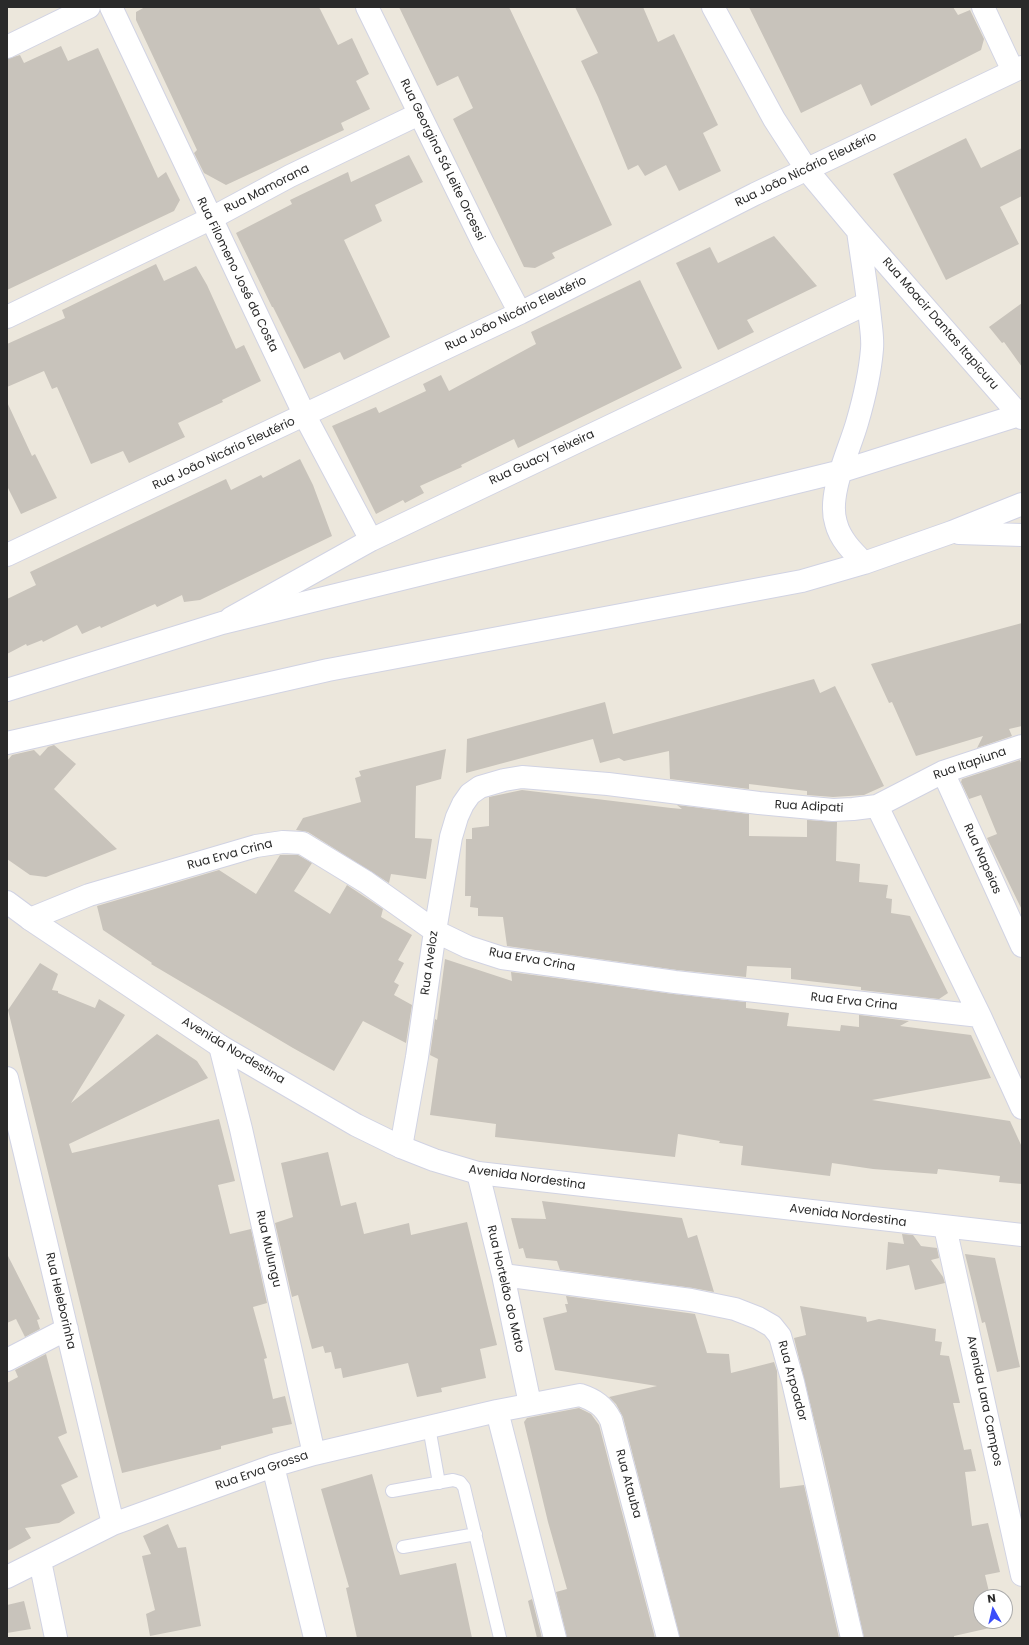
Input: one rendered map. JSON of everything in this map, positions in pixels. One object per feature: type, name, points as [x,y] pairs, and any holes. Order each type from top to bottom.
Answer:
[{"type":"street","points":[[7,47],[89,7]]},
{"type":"street","name":"Rua Filomeno José da Costa","points":[[111,7],[210,219],[305,416],[371,540]]},
{"type":"street","name":"Rua Georgina Sá Leite Orcessi","points":[[367,7],[484,245],[520,313]]},
{"type":"street","name":"Rua Moacir Dantas Itapicuru","points":[[714,7],[774,119],[807,170],[858,231],[1021,416]]},
{"type":"street","points":[[983,7],[1017,69]]},
{"type":"street","name":"Rua João Nicário Eleutério","points":[[7,555],[305,416],[520,313],[807,170],[1017,69]]},
{"type":"street","name":"Rua Mamorana","points":[[7,317],[210,219],[290,176],[420,114]]},
{"type":"street","name":"Rua Moacir Dantas Itapicuru","points":[[858,231],[868,303],[872,346],[870,376],[835,496],[834,512],[835,523],[840,536],[849,548],[864,562]]},
{"type":"street","name":"Rua Guacy Teixeira","points":[[222,623],[371,540],[868,303]]},
{"type":"street","points":[[7,690],[222,623],[842,471],[1021,416]]},
{"type":"street","points":[[7,743],[328,670],[802,581],[952,532],[1022,504]]},
{"type":"street","points":[[952,532],[1022,535]]},
{"type":"street","name":"Rua Itapiuna","points":[[877,806],[943,772],[1022,746]]},
{"type":"street","name":"Rua Napeias","points":[[943,772],[1022,946]]},
{"type":"street","name":"Rua Adipati","points":[[480,787],[504,780],[522,777],[608,784],[759,804],[833,810],[877,806]]},
{"type":"street","name":"Rua Aveloz","points":[[401,1147],[417,1057],[434,931],[451,837],[456,817],[463,804],[470,794],[480,787]]},
{"type":"street","points":[[877,806],[980,1016],[1022,1108]]},
{"type":"street","name":"Rua Erva Crina","points":[[30,919],[89,896],[256,846],[283,842],[302,843],[366,882],[434,931],[468,947],[502,958],[674,982],[980,1016]]},
{"type":"street","name":"Avenida Nordestina","points":[[7,902],[30,919],[220,1046],[356,1125],[401,1147],[434,1160],[478,1173],[1022,1235]]},
{"type":"street","name":"Rua Mulungu","points":[[220,1046],[242,1129],[314,1454]]},
{"type":"street","name":"Rua Heleborinha","points":[[7,1078],[14,1140],[67,1329],[113,1524]]},
{"type":"street","name":"Rua Hortelão do Mato","points":[[478,1173],[503,1275],[530,1404]]},
{"type":"street","name":"Avenida Lara Campos","points":[[945,1227],[1022,1575]]},
{"type":"street","name":"Rua Arpoador","points":[[503,1275],[691,1300],[735,1309],[758,1318],[772,1326],[780,1336],[793,1382],[852,1638]]},
{"type":"street","points":[[7,1360],[67,1329]]},
{"type":"street","name":"Rua Atauba","points":[[530,1404],[580,1395],[593,1399],[601,1405],[607,1413],[613,1426],[668,1638]]},
{"type":"street","name":"Rua Erva Grossa","points":[[7,1577],[113,1524],[272,1466],[314,1454],[429,1426],[530,1404]]},
{"type":"street","points":[[497,1411],[555,1638]]},
{"type":"street","points":[[272,1466],[315,1638]]},
{"type":"street","points":[[40,1561],[56,1638]]},
{"type":"lane","points":[[429,1426],[439,1483]]},
{"type":"lane","points":[[392,1492],[453,1480],[460,1482],[464,1487],[500,1638]]},
{"type":"lane","points":[[403,1547],[476,1534]]},
{"type":"building","points":[[145,7],[319,7],[338,45],[352,38],[369,74],[356,81],[370,109],[341,123],[344,130],[226,185],[204,173],[194,153],[197,150],[136,20],[136,12]]},
{"type":"building","points":[[399,7],[509,7],[612,225],[552,253],[555,258],[535,268],[524,267],[453,119],[473,108],[458,76],[437,86]]},
{"type":"building","points":[[575,7],[643,7],[658,42],[674,34],[718,125],[703,133],[721,171],[679,191],[666,165],[645,176],[638,165],[628,170],[598,97],[581,61],[598,53]]},
{"type":"building","points":[[749,7],[953,7],[958,15],[970,10],[984,39],[981,50],[871,106],[861,84],[801,113]]},
{"type":"building","points":[[61,46],[68,61],[98,48],[158,178],[166,172],[180,200],[174,211],[7,290],[7,59],[20,55],[24,63]]},
{"type":"building","points":[[966,138],[981,168],[1022,148],[1022,196],[1000,207],[1019,244],[946,280],[893,174]]},
{"type":"building","points":[[409,155],[423,182],[375,205],[382,221],[344,240],[390,337],[344,360],[340,352],[304,369],[236,233],[292,204],[290,200],[348,172],[351,182]]},
{"type":"building","points":[[774,236],[817,286],[747,320],[754,332],[718,350],[676,263],[710,247],[718,263]]},
{"type":"building","points":[[156,264],[164,281],[196,266],[207,285],[236,349],[244,345],[261,381],[222,400],[223,402],[178,423],[185,437],[129,463],[123,451],[91,464],[57,387],[52,389],[44,371],[7,387],[7,344],[65,318],[62,310]]},
{"type":"building","points":[[640,280],[682,368],[518,448],[514,439],[461,465],[462,467],[420,486],[424,493],[405,503],[403,500],[376,514],[332,426],[376,407],[379,413],[426,391],[423,384],[441,375],[449,391],[536,344],[531,332]]},
{"type":"building","points":[[1022,303],[1022,367],[1004,342],[1002,343],[989,327]]},
{"type":"building","points":[[7,402],[32,456],[35,454],[57,498],[21,514],[7,486]]},
{"type":"building","points":[[300,459],[313,485],[332,536],[200,600],[184,602],[182,595],[157,607],[155,604],[101,628],[100,626],[82,634],[77,625],[43,642],[42,640],[27,646],[26,644],[7,654],[7,599],[36,585],[30,572],[226,479],[231,490],[261,475],[263,478]]},
{"type":"building","points":[[1022,623],[1022,726],[1009,729],[1012,736],[977,748],[983,736],[916,756],[892,702],[889,703],[871,664]]},
{"type":"building","points":[[814,679],[820,693],[835,686],[884,786],[864,795],[833,797],[807,795],[807,791],[749,784],[749,789],[670,779],[669,751],[624,761],[619,758],[600,763],[593,739],[466,773],[467,739],[605,702],[613,734]]},
{"type":"building","points":[[54,745],[76,764],[54,789],[117,849],[46,877],[30,875],[7,859],[7,761],[12,755],[34,750],[40,756],[48,747]]},
{"type":"building","points":[[446,749],[441,779],[416,786],[415,838],[432,839],[426,879],[391,874],[389,883],[308,832],[296,830],[303,818],[361,802],[355,778],[361,776],[359,771]]},
{"type":"building","points":[[1020,760],[1022,766],[1022,910],[987,838],[997,834],[981,795],[969,799],[961,782],[962,779]]},
{"type":"building","points":[[522,790],[671,808],[682,809],[677,805],[749,814],[749,836],[807,837],[807,820],[837,822],[836,861],[860,864],[859,882],[888,885],[886,898],[892,899],[891,913],[910,916],[948,993],[939,999],[861,990],[861,987],[791,979],[791,968],[747,966],[746,977],[677,970],[507,946],[503,917],[478,916],[478,908],[470,907],[471,896],[465,896],[466,839],[472,839],[472,828],[489,826],[489,797]]},
{"type":"building","points":[[280,855],[298,855],[312,863],[294,891],[330,914],[347,885],[383,909],[381,917],[412,935],[398,960],[404,963],[394,982],[399,985],[394,995],[412,1005],[406,1043],[363,1021],[334,1071],[151,964],[152,963],[103,930],[97,906],[219,870],[256,894]]},
{"type":"building","points":[[445,959],[512,981],[511,972],[673,994],[746,1002],[746,1008],[789,1013],[787,1026],[840,1031],[841,1025],[859,1027],[859,1015],[909,1021],[900,1026],[971,1035],[991,1078],[872,1100],[1010,1121],[1022,1147],[1022,1184],[999,1182],[1000,1176],[938,1169],[937,1174],[873,1169],[832,1163],[830,1176],[741,1165],[743,1146],[719,1143],[720,1141],[678,1134],[675,1157],[495,1137],[496,1124],[430,1115],[438,1059],[430,1055],[435,1019],[437,1020]]},
{"type":"building","points":[[40,963],[58,974],[52,990],[58,991],[58,993],[95,1008],[99,999],[125,1015],[71,1103],[157,1034],[197,1061],[208,1078],[69,1144],[72,1153],[219,1119],[235,1181],[218,1185],[230,1234],[251,1229],[267,1303],[253,1307],[267,1358],[264,1359],[273,1399],[285,1396],[292,1424],[272,1428],[273,1433],[221,1446],[221,1449],[122,1473],[8,1010]]},
{"type":"building","points":[[328,1152],[341,1206],[356,1202],[364,1234],[409,1223],[411,1235],[467,1222],[497,1345],[480,1349],[486,1378],[441,1388],[442,1392],[417,1397],[408,1363],[343,1378],[341,1368],[335,1369],[331,1352],[325,1353],[323,1346],[312,1349],[298,1295],[292,1297],[275,1223],[293,1217],[281,1163]]},
{"type":"building","points":[[542,1201],[682,1218],[688,1238],[697,1235],[714,1292],[560,1270],[557,1261],[526,1258],[523,1248],[519,1249],[511,1218],[546,1219]]},
{"type":"building","points":[[902,1234],[913,1235],[921,1246],[937,1248],[939,1258],[931,1260],[943,1277],[945,1283],[915,1290],[909,1265],[886,1270],[888,1242],[904,1244]]},
{"type":"building","points":[[7,1254],[40,1319],[37,1320],[40,1329],[25,1337],[16,1319],[7,1323]]},
{"type":"building","points":[[965,1254],[995,1258],[1020,1367],[997,1372],[985,1322],[982,1323]]},
{"type":"building","points":[[566,1296],[695,1314],[707,1353],[729,1354],[731,1373],[774,1362],[777,1371],[780,1488],[804,1485],[839,1638],[680,1638],[623,1417],[616,1404],[609,1397],[657,1386],[555,1370],[543,1318],[567,1312],[565,1304],[568,1304]]},
{"type":"building","points":[[800,1306],[866,1317],[867,1322],[879,1319],[936,1329],[935,1341],[942,1342],[940,1355],[949,1356],[960,1403],[953,1403],[964,1450],[971,1449],[976,1471],[965,1472],[972,1526],[988,1523],[1000,1572],[985,1575],[988,1589],[973,1589],[973,1629],[985,1629],[954,1636],[954,1638],[864,1638],[824,1460],[794,1338],[806,1335]]},
{"type":"building","points":[[46,1354],[67,1433],[58,1437],[78,1477],[61,1485],[75,1513],[59,1523],[25,1528],[31,1538],[7,1551],[7,1383],[18,1377],[15,1370]]},
{"type":"building","points":[[579,1408],[591,1414],[599,1425],[655,1638],[567,1638],[556,1592],[567,1589],[548,1522],[524,1422],[527,1418]]},
{"type":"building","points":[[372,1474],[400,1575],[456,1563],[472,1638],[357,1638],[346,1588],[349,1587],[321,1489]]},
{"type":"building","points":[[168,1524],[178,1548],[186,1547],[201,1626],[150,1636],[146,1614],[155,1610],[142,1556],[151,1554],[143,1536]]},
{"type":"building","points":[[532,1599],[542,1638],[537,1638],[528,1601]]},
{"type":"building","points":[[24,1601],[31,1629],[7,1633],[7,1605]]}]
